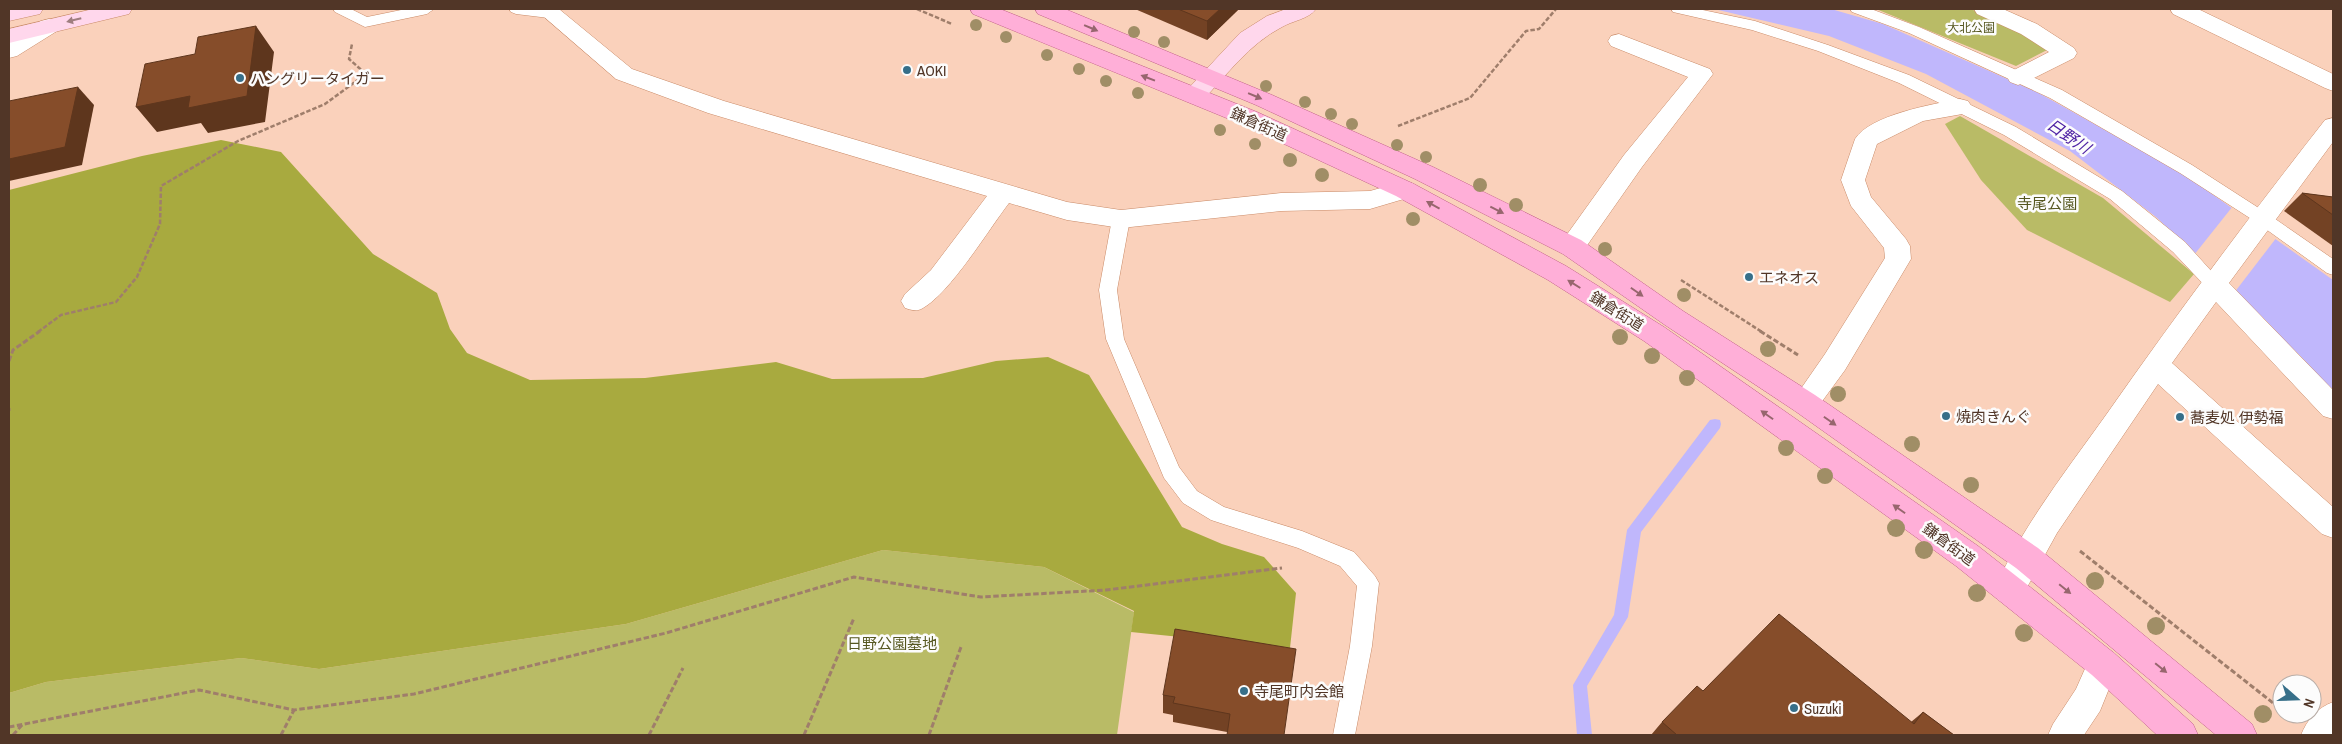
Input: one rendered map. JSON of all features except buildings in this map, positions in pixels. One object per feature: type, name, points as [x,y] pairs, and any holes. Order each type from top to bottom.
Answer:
[{"type":"main road","name":"鎌倉街道","points":[[981,9],[1202,87],[1424,173],[1572,247],[1674,318],[1805,403],[2027,558],[2240,735]]},
{"type":"main road","name":"鎌倉街道","points":[[1046,9],[1202,87],[1249,118],[1405,190],[1557,273],[1654,334],[1966,556],[2103,664],[2181,735]]},
{"type":"street","points":[[9,14],[32,9]]},
{"type":"street","points":[[9,36],[121,9]]},
{"type":"street","points":[[1202,87],[1248,38],[1275,21],[1305,9]]},
{"type":"street","points":[[1985,9],[2029,29],[2066,53],[2018,77]]},
{"type":"street","points":[[2181,9],[2333,84]]},
{"type":"street","points":[[547,11],[624,74],[716,107],[1067,211],[1121,219],[1282,202],[1370,200],[1405,190]]},
{"type":"street","points":[[9,51],[49,26]]},
{"type":"street","points":[[1572,247],[1632,161],[1702,74],[1619,41]]},
{"type":"street","points":[[1805,403],[1835,362],[1898,259],[1897,246],[1860,200],[1853,180],[1867,139],[1896,123],[1919,114],[1960,106]]},
{"type":"street","points":[[2009,590],[2046,524],[2156,365],[2261,220],[2333,126]]},
{"type":"street","points":[[914,302],[940,277],[1003,192]]},
{"type":"street","points":[[2214,284],[2333,408]]},
{"type":"street","points":[[2156,365],[2333,525]]},
{"type":"street","points":[[2065,735],[2088,700],[2103,664],[2124,637]]},
{"type":"street","points":[[2318,735],[2333,718]]},
{"type":"lane","points":[[340,9],[365,22],[427,9]]},
{"type":"lane","points":[[516,9],[547,11]]},
{"type":"lane","points":[[1678,9],[1755,26],[1823,48],[1904,79],[2010,131],[2116,194],[2179,247],[2214,284]]},
{"type":"lane","points":[[1856,9],[1914,30],[2056,94],[2186,169],[2333,268]]},
{"type":"lane","points":[[1121,219],[1108,290],[1114,339],[1171,472],[1190,497],[1218,514],[1302,540],[1347,559],[1368,583],[1361,646],[1344,735]]},
{"type":"path","points":[[917,9],[953,24]]},
{"type":"path","points":[[1395,127],[1470,98],[1526,31],[1539,29],[1556,9]]},
{"type":"path","points":[[9,361],[13,350],[61,315],[116,302],[137,277],[160,224],[161,186],[238,142],[324,104],[366,74],[349,59],[353,38],[365,22]]},
{"type":"path","points":[[9,727],[199,690],[294,710],[423,691],[666,633],[854,577],[981,597],[1106,590],[1289,567]]},
{"type":"path","points":[[804,735],[854,618]]},
{"type":"path","points":[[929,735],[961,647]]},
{"type":"path","points":[[649,735],[683,668]]},
{"type":"path","points":[[281,735],[294,710]]},
{"type":"path","points":[[13,735],[23,724]]},
{"type":"green space","name":"大北公園","points":[[1876,9],[1971,9],[2022,32],[2047,50],[2016,66]]},
{"type":"green space","name":"寺尾公園","points":[[1960,116],[2103,198],[2194,274],[2170,302],[2027,230],[1981,180],[1945,124]]},
{"type":"green space","name":"日野公園墓地","points":[[883,550],[1044,567],[1134,612],[1117,735],[9,735],[9,693],[46,682],[241,658],[319,669],[626,624]]},
{"type":"shaded area","points":[[221,140],[281,152],[373,254],[437,293],[450,329],[467,353],[530,380],[645,378],[776,362],[832,379],[923,378],[996,361],[1048,357],[1089,375],[1182,527],[1222,544],[1264,557],[1296,593],[1290,648],[1131,632],[1134,611],[1044,567],[883,550],[626,624],[319,669],[241,658],[46,682],[9,693],[9,190],[142,156]]},
{"type":"water","name":"日野川","points":[[1714,9],[1831,9],[1883,24],[2037,92],[2184,174],[2333,280],[2333,392],[2234,291],[2156,217],[2070,151],[1926,74],[1829,36]]},
{"type":"pier","points":[[2233,206],[2277,237],[2234,293],[2194,255]]},
{"type":"waterway","points":[[1584,735],[1580,685],[1621,617],[1634,530],[1715,424]]},
{"type":"place","name":"AOKI","points":[[907,70]]},
{"type":"place","name":"ハングリータイガー","points":[[240,78]]},
{"type":"place","name":"エネオス","points":[[1749,277]]},
{"type":"place","name":"焼肉きんぐ","points":[[1946,416]]},
{"type":"place","name":"蕎麦処 伊勢福","points":[[2180,417]]},
{"type":"place","name":"寺尾町内会館","points":[[1244,691]]},
{"type":"place","name":"Suzuki","points":[[1794,708]]}]
